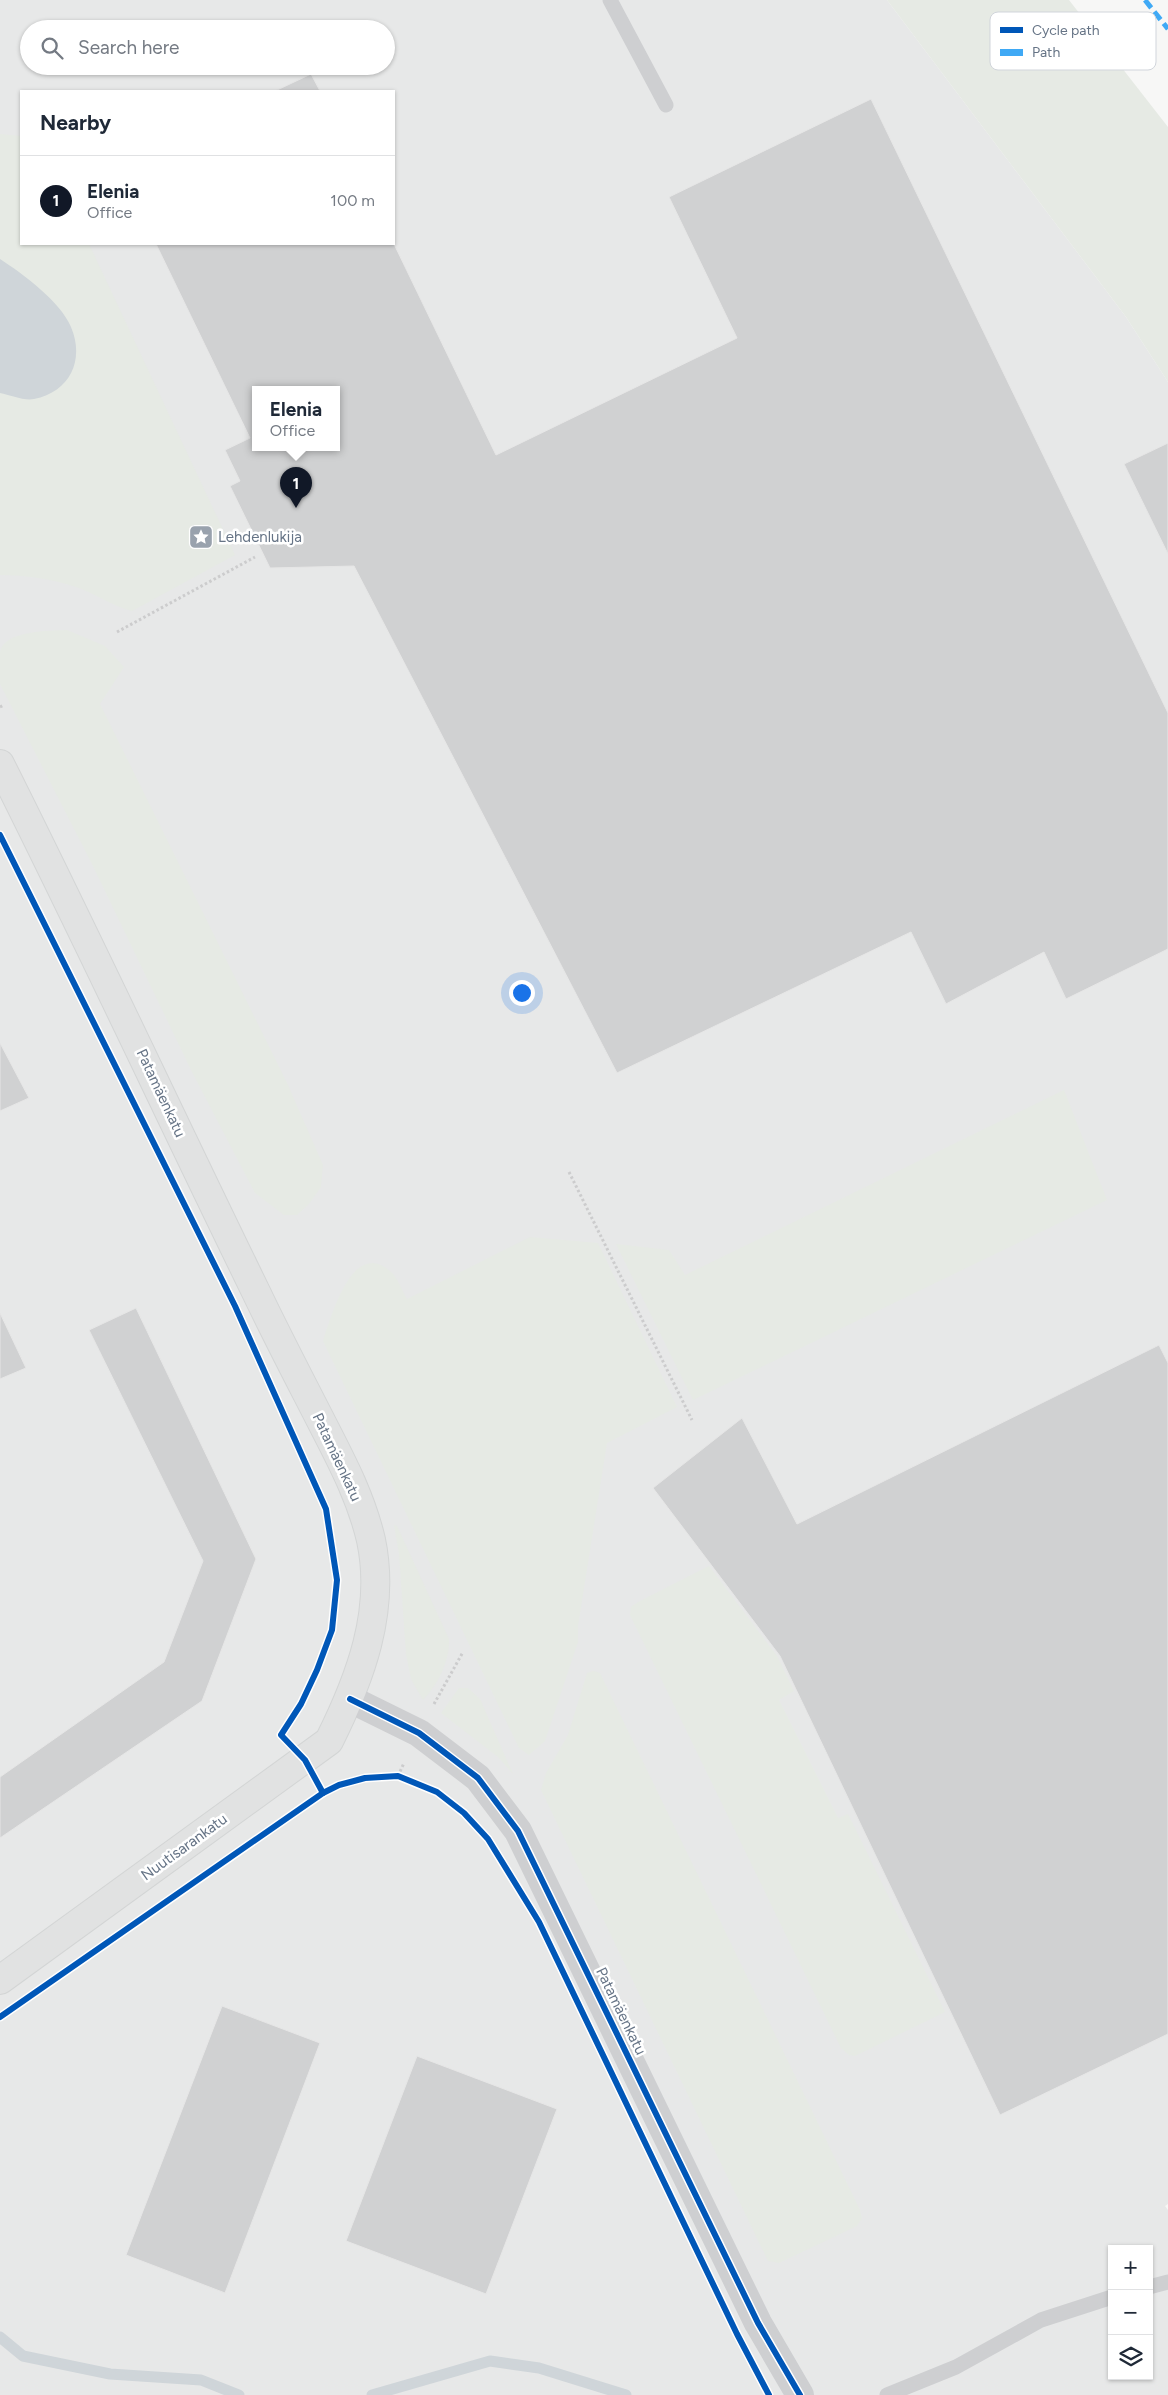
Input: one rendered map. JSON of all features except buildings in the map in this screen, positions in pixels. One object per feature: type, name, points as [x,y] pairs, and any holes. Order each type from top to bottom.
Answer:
[{"type":"main road","name":"Patamäenkatu","points":[[0,764],[79,922],[257,1294],[355,1487],[371,1542],[376,1599],[366,1655],[350,1699]]},
{"type":"main road","name":"Nuutisarankatu","points":[[0,1980],[329,1741],[350,1699]]},
{"type":"street","name":"Patamäenkatu","points":[[350,1699],[419,1733],[478,1778],[518,1831],[758,2323],[800,2395]]},
{"type":"lane","points":[[610,0],[666,105]]},
{"type":"lane","points":[[1153,2286],[1168,2282]]},
{"type":"lane","points":[[887,2395],[956,2367],[1041,2320],[1108,2298]]},
{"type":"path","points":[[117,632],[255,556]]},
{"type":"path","points":[[0,707],[4,704]]},
{"type":"path","points":[[568,1172],[692,1420]]},
{"type":"path","points":[[390,1776],[406,1780]]},
{"type":"shaded area","points":[[0,0],[887,0],[1126,317],[1168,382],[1168,2204],[1165,2206],[1168,2210],[1168,2395],[0,2395]]},
{"type":"shaded area","points":[[887,0],[1069,0],[1078,12],[990,12],[990,70],[1124,70],[1168,127],[1168,382],[1126,317]]},
{"type":"shaded area","points":[[0,134],[20,136],[20,245],[89,245],[235,555],[132,611],[67,584],[38,578],[0,575]]},
{"type":"shaded area","points":[[0,259],[30,280],[50,298],[66,317],[75,339],[75,362],[65,382],[57,389],[34,399],[21,399],[0,393]]},
{"type":"shaded area","points":[[67,630],[105,646],[124,667],[100,704],[287,1083],[323,1165],[321,1187],[309,1204],[297,1215],[284,1215],[255,1193],[192,1072],[93,866],[0,684],[0,652],[3,645],[10,639],[29,633]]},
{"type":"shaded area","points":[[1064,1090],[1107,1200],[693,1400],[616,1244],[669,1250],[685,1275]]},
{"type":"shaded area","points":[[530,1237],[598,1243],[677,1407],[607,1443],[578,1626],[578,1642],[545,1741],[529,1755],[519,1748],[323,1341],[338,1299],[346,1284],[355,1272],[365,1264],[377,1264],[391,1272],[407,1299]]},
{"type":"shaded area","points":[[394,1525],[397,1526],[449,1639],[449,1647],[442,1672],[434,1687],[423,1700],[411,1679],[406,1654],[399,1554]]},
{"type":"shaded area","points":[[709,1566],[777,1656],[794,1691],[779,1700],[838,1818],[848,1814],[945,2012],[855,2056],[849,2055],[841,2048],[630,1615],[631,1607],[638,1602]]},
{"type":"shaded area","points":[[594,1671],[600,1673],[860,2210],[862,2218],[857,2226],[779,2263],[768,2261],[541,1790],[546,1773],[568,1735],[587,1673]]},
{"type":"shaded area","points":[[459,1688],[468,1688],[480,1699],[513,1774],[498,1757],[441,1713]]},
{"type":"waterway","points":[[0,2337],[23,2356],[110,2374],[201,2380],[239,2395]]},
{"type":"waterway","points":[[372,2395],[490,2361],[539,2368],[626,2395]]},
{"type":"marked path","points":[[1145,0],[1155,12]]},
{"type":"marked path","points":[[1156,14],[1168,29]]},
{"type":"cycle path","points":[[0,835],[235,1306],[326,1509],[337,1580],[332,1630],[317,1670],[301,1704],[281,1735],[305,1760],[323,1793],[339,1785],[365,1778],[398,1776],[437,1792],[464,1813],[488,1839],[539,1922],[737,2334],[769,2395]]},
{"type":"cycle path","points":[[350,1699],[419,1733],[478,1778],[518,1831],[758,2323],[800,2395]]},
{"type":"cycle path","points":[[0,2017],[323,1793]]},
{"type":"place","name":"Elenia","points":[[296,508]]},
{"type":"place","name":"Lehdenlukija","points":[[201,537]]}]
